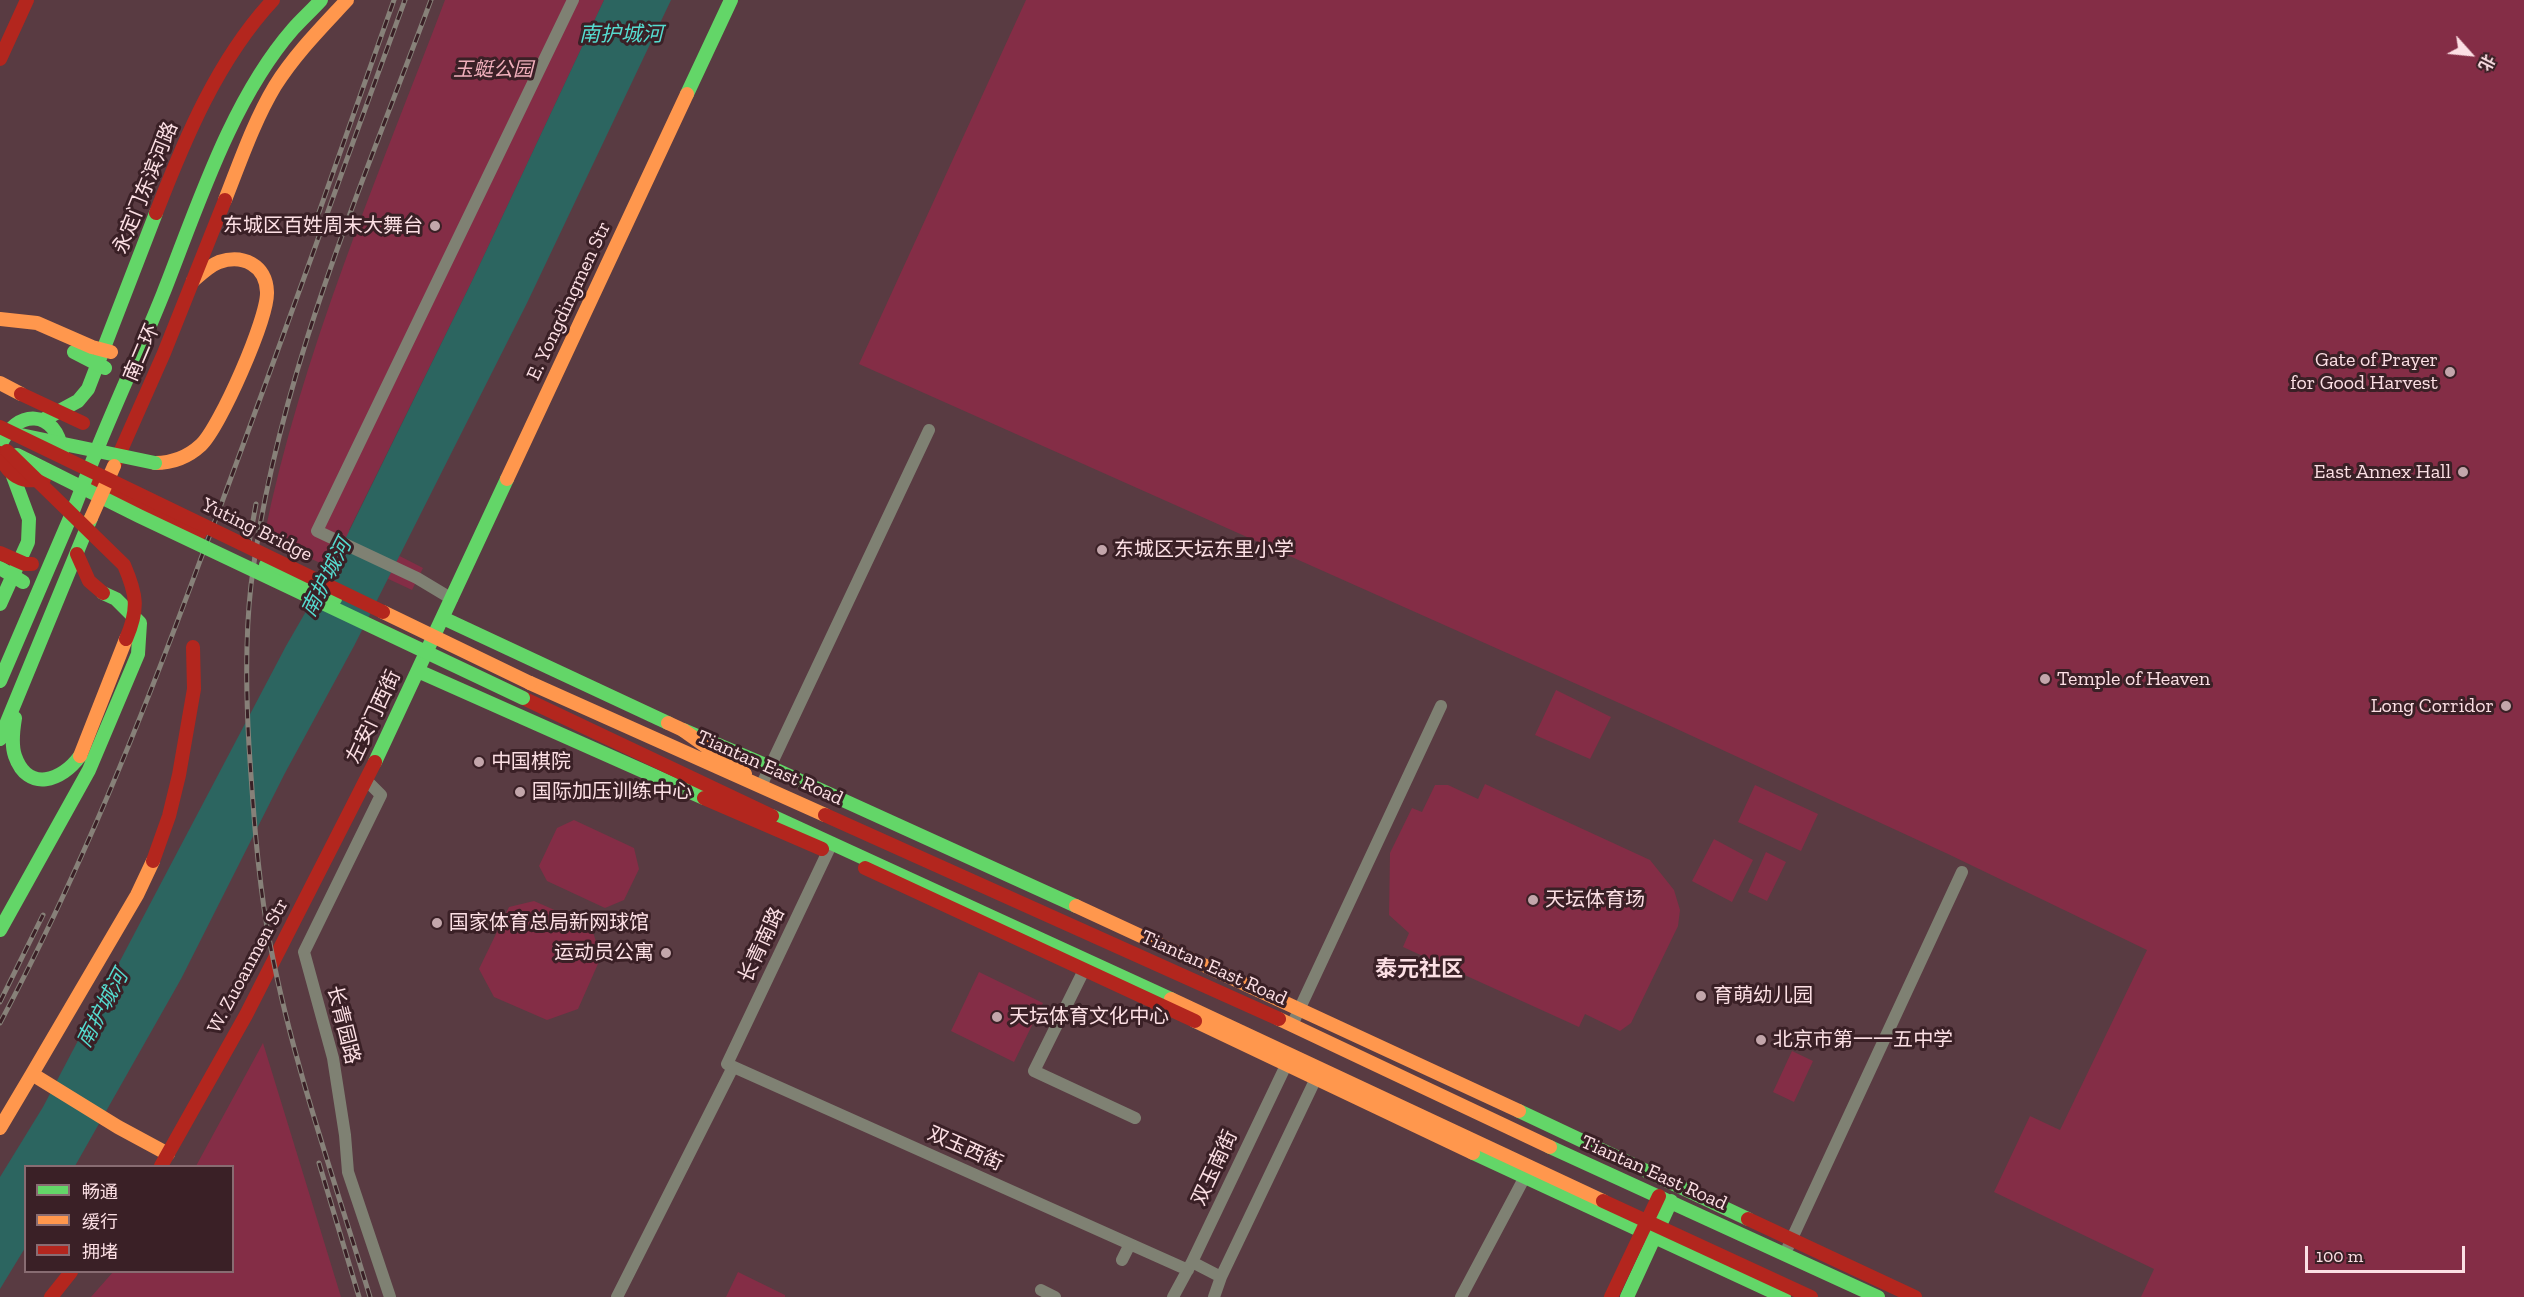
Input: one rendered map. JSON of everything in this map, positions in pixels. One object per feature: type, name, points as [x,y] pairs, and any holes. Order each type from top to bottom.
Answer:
[{"type":"main road","points":[[0,59],[27,0]]},
{"type":"main road","name":"永定门东滨河路","points":[[43,420],[78,401],[88,389],[166,187],[194,123],[249,26],[273,0]]},
{"type":"main road","name":"南二环","points":[[0,681],[73,511],[209,180],[259,76],[286,37],[321,0]]},
{"type":"main road","name":"南二环","points":[[0,739],[91,518],[164,353],[244,149],[275,86],[302,50],[347,0]]},
{"type":"main road","name":"E. Yongdingmen Str","points":[[430,645],[731,0]]},
{"type":"main road","points":[[6,431],[155,463],[165,464],[188,455],[206,440],[226,404],[268,292],[267,281],[262,272],[244,260],[233,259],[212,265],[192,282]]},
{"type":"main road","points":[[0,319],[37,323],[92,347],[111,352],[126,348],[139,339],[151,324]]},
{"type":"main road","points":[[0,332],[13,330],[31,334],[105,368],[116,385],[112,415],[101,426],[83,423]]},
{"type":"main road","points":[[0,383],[83,423],[98,433],[100,441]]},
{"type":"main road","points":[[68,471],[62,457],[60,437],[50,424],[43,420],[23,419],[6,431],[2,449],[5,468],[13,476],[29,482],[38,481],[53,473],[68,471],[430,645]]},
{"type":"main road","name":"Yuting Bridge","points":[[6,431],[530,683]]},
{"type":"main road","points":[[2,449],[115,555],[130,576],[134,589],[136,613],[134,624],[80,756],[69,772],[54,780],[37,778],[23,770],[15,756],[12,744],[16,700]]},
{"type":"main road","name":"Yuting Bridge","points":[[2,449],[523,698]]},
{"type":"main road","points":[[53,473],[62,457]]},
{"type":"main road","points":[[0,604],[28,542],[29,519],[13,476]]},
{"type":"main road","points":[[0,553],[25,564],[32,564],[45,560],[55,553]]},
{"type":"main road","points":[[0,930],[76,797],[138,654],[140,623],[116,599],[103,593],[89,581],[77,554]]},
{"type":"main road","points":[[0,568],[23,582],[32,608]]},
{"type":"main road","points":[[58,602],[80,594],[103,593]]},
{"type":"main road","points":[[443,618],[683,730],[770,767],[1300,1008],[1915,1297]]},
{"type":"main road","points":[[459,690],[484,636]]},
{"type":"main road","name":"左安门西街","points":[[366,780],[430,645]]},
{"type":"main road","points":[[0,1128],[136,895],[157,851],[169,816],[183,753],[194,689],[193,646]]},
{"type":"main road","points":[[418,671],[704,798],[830,847]]},
{"type":"main road","name":"Tiantan East Road","points":[[530,683],[1292,1025],[1577,1160],[1665,1198],[1878,1297]]},
{"type":"main road","name":"Tiantan East Road","points":[[523,698],[768,813],[830,847],[1086,964],[1644,1227],[1811,1297]]},
{"type":"main road","points":[[683,730],[761,786]]},
{"type":"main road","name":"W. Zuoanmen Str","points":[[161,1165],[246,1015],[366,780]]},
{"type":"main road","points":[[704,798],[768,813]]},
{"type":"main road","points":[[32,1074],[118,1127],[168,1154]]},
{"type":"main road","points":[[1611,1297],[1644,1227],[1665,1198]]},
{"type":"main road","points":[[1627,1297],[1657,1233],[1665,1198]]},
{"type":"main road","points":[[1657,1233],[1784,1297]]},
{"type":"main road","points":[[51,1297],[70,1273]]},
{"type":"street","points":[[452,598],[417,578],[316,531],[573,0]]},
{"type":"street","points":[[761,786],[929,430]]},
{"type":"street","points":[[1292,1025],[1441,706]]},
{"type":"street","name":"长青园路","points":[[366,780],[381,795],[304,952],[333,1058],[345,1135],[348,1172],[390,1297]]},
{"type":"street","name":"长青南路","points":[[617,1297],[730,1065],[830,847]]},
{"type":"street","points":[[1785,1254],[1962,872]]},
{"type":"street","points":[[1086,964],[1034,1071],[1135,1118]]},
{"type":"street","name":"双玉南街","points":[[1173,1297],[1288,1060]]},
{"type":"street","name":"双玉西街","points":[[730,1065],[1130,1244],[1221,1277]]},
{"type":"street","points":[[1214,1297],[1221,1277],[1318,1075]]},
{"type":"street","points":[[1461,1297],[1527,1172]]},
{"type":"street","points":[[1122,1260],[1130,1244]]},
{"type":"street","points":[[1041,1290],[1055,1297]]},
{"type":"green space","name":"玉蜓公园","points":[[445,0],[604,0],[472,281],[349,530],[423,568],[412,590],[337,555],[331,568],[264,537],[280,468],[320,332],[368,199]]},
{"type":"green space","name":"Temple of Heaven","points":[[1026,0],[2524,0],[2524,1297],[2141,1297],[2154,1269],[1994,1192],[2030,1116],[2060,1130],[2147,950],[1948,854],[1664,723],[859,364]]},
{"type":"green space","points":[[1556,690],[1611,717],[1590,759],[1535,735]]},
{"type":"green space","name":"天坛体育场","points":[[1485,784],[1650,860],[1674,890],[1680,910],[1678,926],[1631,1023],[1620,1031],[1585,1014],[1579,1027],[1403,947],[1409,933],[1389,915],[1390,853],[1412,808],[1422,812],[1435,785],[1448,785],[1478,799]]},
{"type":"green space","points":[[1755,785],[1818,814],[1801,851],[1738,822]]},
{"type":"green space","points":[[574,820],[634,848],[639,869],[624,900],[605,908],[547,881],[539,866],[557,828]]},
{"type":"green space","points":[[1714,839],[1753,860],[1732,902],[1692,881]]},
{"type":"green space","points":[[1766,852],[1786,862],[1767,901],[1748,892]]},
{"type":"green space","points":[[534,901],[591,926],[601,957],[578,1009],[547,1020],[494,997],[479,969],[509,907]]},
{"type":"green space","name":"天坛体育文化中心","points":[[979,972],[1043,1003],[1014,1062],[951,1031]]},
{"type":"green space","points":[[263,1043],[341,1297],[91,1297],[112,1273],[234,1273],[234,1165],[197,1165]]},
{"type":"green space","points":[[1792,1051],[1813,1061],[1794,1102],[1773,1092]]},
{"type":"green space","points":[[738,1272],[785,1295],[785,1297],[726,1297]]},
{"type":"water","name":"南护城河","points":[[604,0],[671,0],[527,303],[354,646],[285,773],[181,979],[76,1165],[24,1165],[24,1250],[0,1289],[0,1177],[43,1107],[286,646],[331,568],[472,281]]},
{"type":"railway","points":[[312,232],[394,0]]},
{"type":"railway","points":[[0,1023],[83,853],[155,679],[252,421],[405,0]]},
{"type":"railway","points":[[370,1297],[287,1021],[267,927],[258,860],[249,746],[247,645],[251,585],[263,509],[300,361],[349,215],[431,0]]},
{"type":"railway","points":[[248,548],[256,504]]},
{"type":"railway","points":[[0,1002],[43,915]]},
{"type":"railway","points":[[319,1163],[359,1297]]},
{"type":"traffic: fast","points":[[94,457],[234,121],[271,57],[293,29],[321,0]]},
{"type":"traffic: fast","points":[[687,94],[731,0]]},
{"type":"traffic: fast","points":[[43,420],[78,401],[88,389],[156,213]]},
{"type":"traffic: fast","points":[[74,352],[105,368]]},
{"type":"traffic: fast","points":[[0,446],[15,425],[25,420],[35,419],[44,421],[52,428],[59,438],[62,452]]},
{"type":"traffic: fast","points":[[16,434],[155,463]]},
{"type":"traffic: fast","points":[[17,455],[139,516],[523,698]]},
{"type":"traffic: fast","points":[[73,511],[94,457]]},
{"type":"traffic: fast","points":[[0,604],[28,542],[29,519],[13,476]]},
{"type":"traffic: fast","points":[[375,762],[507,479]]},
{"type":"traffic: fast","points":[[0,681],[73,511]]},
{"type":"traffic: fast","points":[[0,739],[91,518]]},
{"type":"traffic: fast","points":[[266,565],[335,599]]},
{"type":"traffic: fast","points":[[0,568],[23,582]]},
{"type":"traffic: fast","points":[[0,930],[89,770],[138,654],[140,623],[116,599],[103,593]]},
{"type":"traffic: fast","points":[[443,618],[668,723]]},
{"type":"traffic: fast","points":[[418,671],[704,798],[714,800]]},
{"type":"traffic: fast","points":[[15,718],[13,737],[15,756],[21,768],[28,775],[37,779],[55,777],[73,765],[80,756]]},
{"type":"traffic: fast","points":[[683,730],[1076,906]]},
{"type":"traffic: fast","points":[[772,816],[1171,999]]},
{"type":"traffic: fast","points":[[1519,1111],[1748,1219]]},
{"type":"traffic: fast","points":[[1550,1147],[1878,1297]]},
{"type":"traffic: fast","points":[[1473,1153],[1784,1297]]},
{"type":"traffic: fast","points":[[1627,1297],[1671,1201]]},
{"type":"traffic: slow","points":[[225,200],[267,99],[300,52],[347,0]]},
{"type":"traffic: slow","points":[[507,479],[687,94]]},
{"type":"traffic: slow","points":[[155,463],[168,462],[185,456],[201,445],[209,434],[242,372],[265,305],[266,283],[258,269],[244,261],[219,262],[193,281]]},
{"type":"traffic: slow","points":[[0,319],[37,323],[92,347],[111,352]]},
{"type":"traffic: slow","points":[[0,383],[21,394]]},
{"type":"traffic: slow","points":[[91,518],[114,466]]},
{"type":"traffic: slow","points":[[383,612],[530,683]]},
{"type":"traffic: slow","points":[[80,756],[126,639]]},
{"type":"traffic: slow","points":[[530,683],[825,815]]},
{"type":"traffic: slow","points":[[668,723],[683,730],[745,774]]},
{"type":"traffic: slow","points":[[32,1074],[137,895],[153,861]]},
{"type":"traffic: slow","points":[[1076,906],[1519,1111]]},
{"type":"traffic: slow","points":[[1171,999],[1603,1201]]},
{"type":"traffic: slow","points":[[1279,1019],[1550,1147]]},
{"type":"traffic: slow","points":[[1195,1021],[1473,1153]]},
{"type":"traffic: slow","points":[[0,1128],[32,1074],[118,1127],[168,1154]]},
{"type":"traffic: jam","points":[[0,59],[27,0]]},
{"type":"traffic: jam","points":[[156,213],[191,128],[219,74],[253,23],[273,0]]},
{"type":"traffic: jam","points":[[114,466],[164,353],[225,200]]},
{"type":"traffic: jam","points":[[21,394],[83,423]]},
{"type":"traffic: jam","points":[[0,427],[383,612]]},
{"type":"traffic: jam","points":[[7,451],[124,565],[132,585],[135,602],[133,619],[126,639]]},
{"type":"traffic: jam","points":[[0,453],[6,467],[16,476],[29,480],[44,479]]},
{"type":"traffic: jam","points":[[93,483],[200,533]]},
{"type":"traffic: jam","points":[[0,553],[25,564],[32,564]]},
{"type":"traffic: jam","points":[[77,554],[89,581],[103,593]]},
{"type":"traffic: jam","points":[[153,861],[169,816],[179,775],[194,689],[193,647]]},
{"type":"traffic: jam","points":[[523,698],[772,816]]},
{"type":"traffic: jam","points":[[162,1165],[246,1015],[375,762]]},
{"type":"traffic: jam","points":[[704,798],[822,849]]},
{"type":"traffic: jam","points":[[825,815],[1279,1019]]},
{"type":"traffic: jam","points":[[865,868],[1195,1021]]},
{"type":"traffic: jam","points":[[1611,1297],[1659,1196]]},
{"type":"traffic: jam","points":[[1603,1201],[1811,1297]]},
{"type":"traffic: jam","points":[[1748,1219],[1915,1297]]},
{"type":"traffic: jam","points":[[51,1297],[70,1273]]},
{"type":"place","name":"东城区百姓周末大舞台","points":[[435,226]]},
{"type":"place","name":"Gate of Prayer for Good Harvest","points":[[2450,372]]},
{"type":"place","name":"East Annex Hall","points":[[2463,472]]},
{"type":"place","name":"东城区天坛东里小学","points":[[1102,550]]},
{"type":"place","name":"Temple of Heaven","points":[[2045,679]]},
{"type":"place","name":"Long Corridor","points":[[2506,706]]},
{"type":"place","name":"中国棋院","points":[[479,762]]},
{"type":"place","name":"国际加压训练中心","points":[[520,792]]},
{"type":"place","name":"天坛体育场","points":[[1533,900]]},
{"type":"place","name":"国家体育总局新网球馆","points":[[437,923]]},
{"type":"place","name":"运动员公寓","points":[[666,953]]},
{"type":"place","name":"育萌幼儿园","points":[[1701,996]]},
{"type":"place","name":"天坛体育文化中心","points":[[997,1017]]},
{"type":"place","name":"北京市第一一五中学","points":[[1761,1040]]},
{"type":"district","name":"泰元社区","points":[[1419,970]]}]
